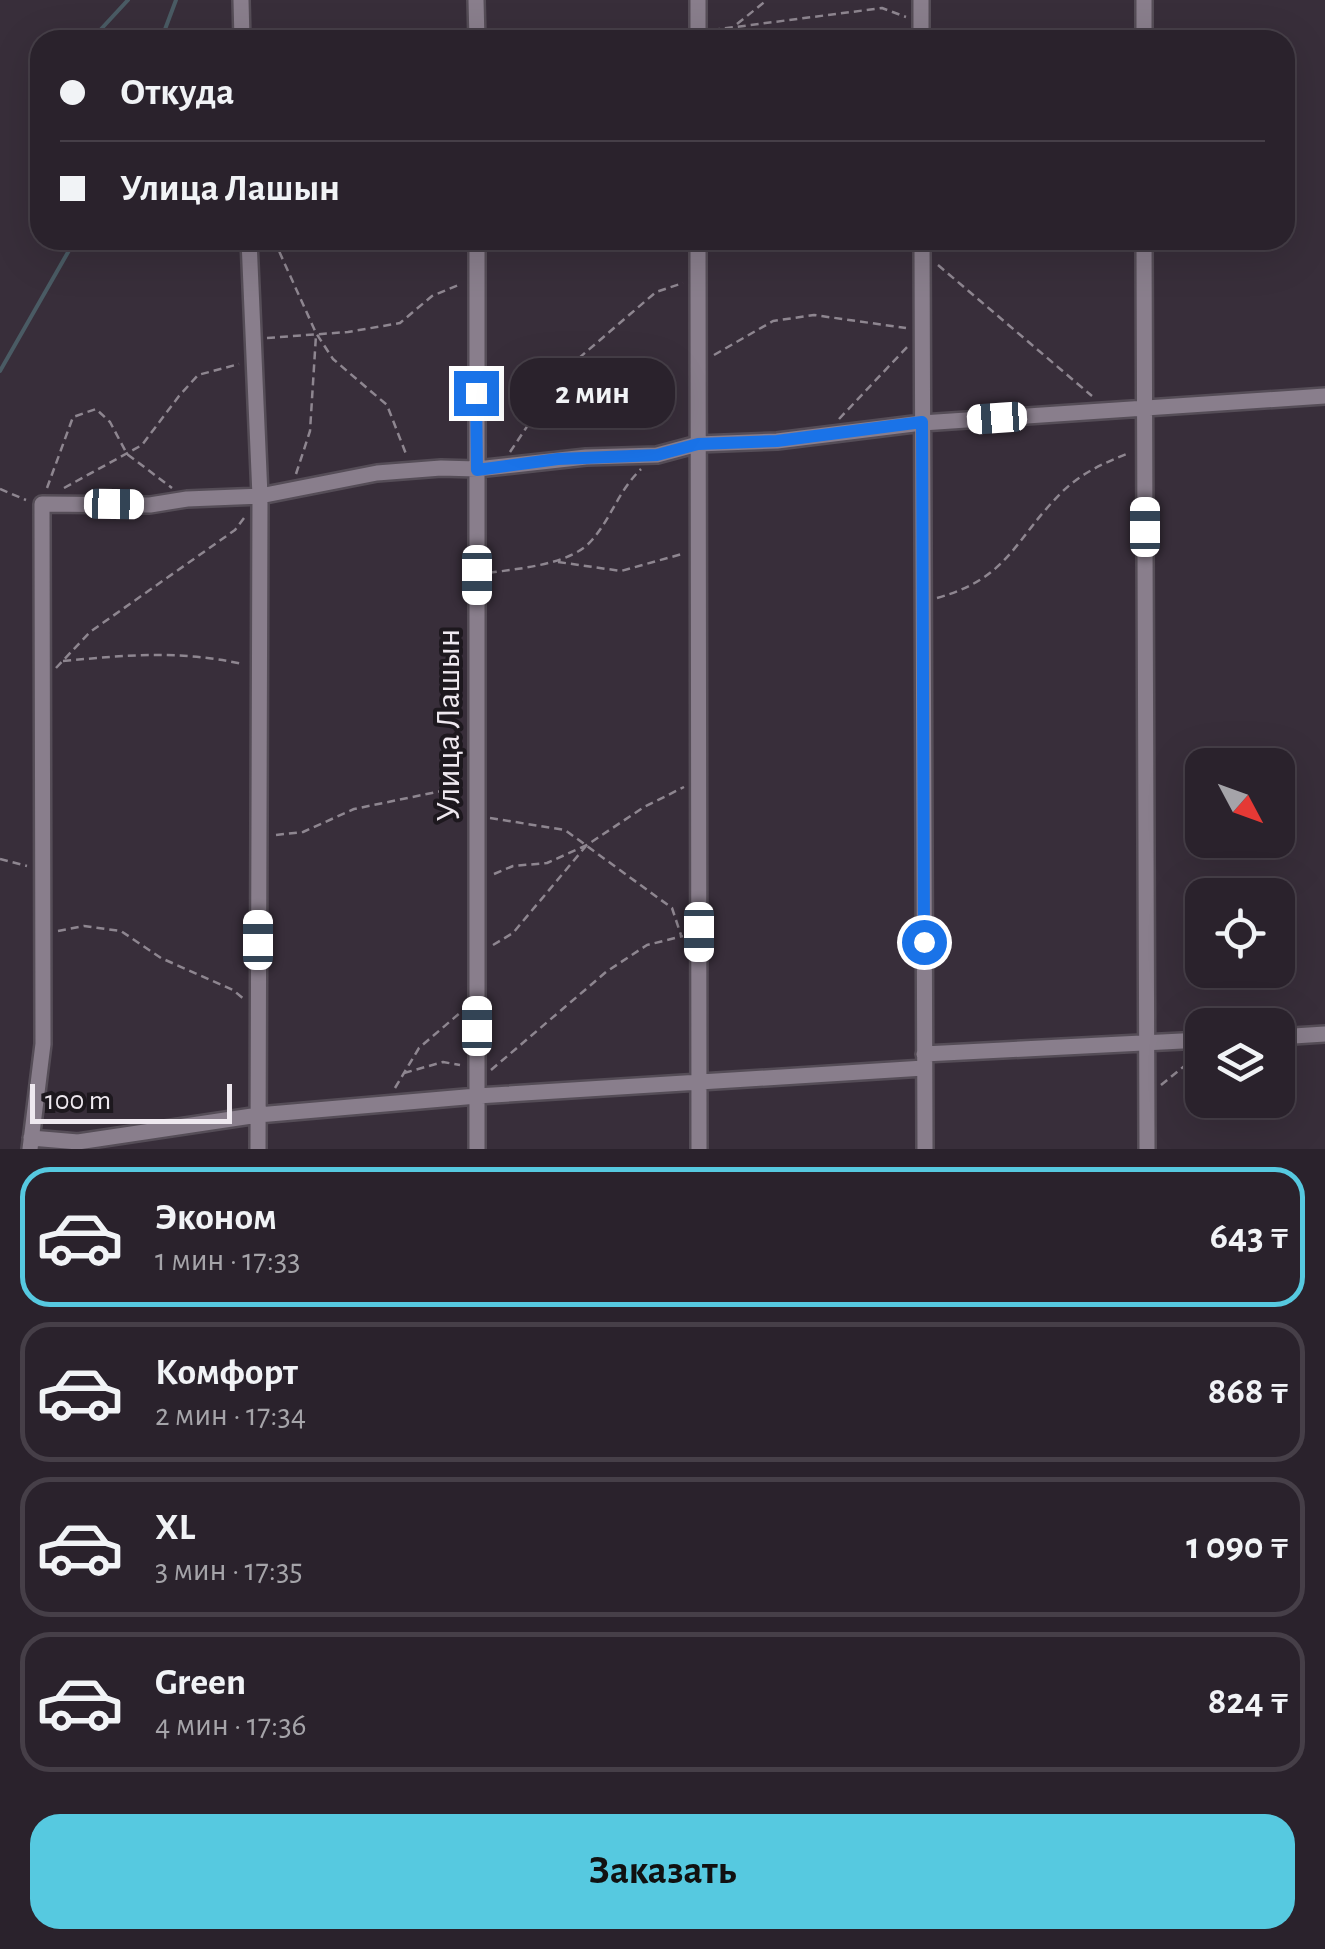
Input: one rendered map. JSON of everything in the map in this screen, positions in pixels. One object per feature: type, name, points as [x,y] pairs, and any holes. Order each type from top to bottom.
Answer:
[{"type":"street","points":[[241,0],[242,30]]},
{"type":"street","points":[[476,0],[476,30]]},
{"type":"street","points":[[698,0],[698,30]]},
{"type":"street","points":[[921,0],[921,30]]},
{"type":"street","points":[[1144,0],[1144,30]]},
{"type":"street","points":[[249,250],[260,496],[258,1149]]},
{"type":"street","name":"Улица Лашын","points":[[476,250],[477,1149]]},
{"type":"street","points":[[698,250],[698,1149]]},
{"type":"street","points":[[922,250],[925,1149]]},
{"type":"street","points":[[1144,250],[1147,1149]]},
{"type":"street","points":[[1185,1041],[698,1082],[477,1089],[385,1104],[258,1115],[78,1142],[31,1144],[43,1044],[42,504],[150,505],[186,499],[260,496],[412,470],[477,470],[502,464],[657,455],[698,444],[777,441],[922,422],[1325,396]]},
{"type":"street","points":[[1295,1036],[1325,1034]]},
{"type":"path","points":[[736,25],[767,0]]},
{"type":"path","points":[[720,30],[882,8],[918,30]]},
{"type":"path","points":[[279,250],[316,333],[334,359],[387,405],[412,470]]},
{"type":"path","points":[[927,250],[1109,410]]},
{"type":"path","points":[[502,464],[565,370],[656,292],[698,277]]},
{"type":"path","points":[[252,340],[348,332],[400,323],[432,296],[476,278]]},
{"type":"path","points":[[698,364],[773,321],[814,314],[922,331]]},
{"type":"path","points":[[824,435],[922,331]]},
{"type":"path","points":[[291,489],[310,431],[316,333]]},
{"type":"path","points":[[42,504],[66,486],[142,445],[198,375],[254,360]]},
{"type":"path","points":[[42,504],[73,416],[96,409],[110,422],[127,454],[186,499]]},
{"type":"path","points":[[923,602],[964,591],[993,574],[1062,492],[1095,466],[1145,448]]},
{"type":"path","points":[[556,562],[591,542],[624,486],[657,455]]},
{"type":"path","points":[[0,489],[10,496],[42,504]]},
{"type":"path","points":[[42,682],[90,632],[234,530],[260,496]]},
{"type":"path","points":[[477,575],[556,562],[621,572],[698,551]]},
{"type":"path","points":[[62,661],[137,654],[197,654],[259,667]]},
{"type":"path","points":[[477,880],[513,866],[548,863],[588,845],[644,806],[698,779]]},
{"type":"path","points":[[258,836],[303,832],[354,810],[477,783]]},
{"type":"path","points":[[404,1073],[443,1062],[464,1066],[477,1089],[606,972],[647,945],[682,936],[672,908],[565,830],[477,816]]},
{"type":"path","points":[[477,954],[513,933],[588,845]]},
{"type":"path","points":[[0,859],[42,870]]},
{"type":"path","points":[[42,934],[84,926],[121,931],[161,958],[232,990],[258,1010]]},
{"type":"path","points":[[385,1104],[420,1048],[477,998]]},
{"type":"path","points":[[1146,1098],[1185,1065]]},
{"type":"waterway","points":[[100,30],[128,0]]},
{"type":"waterway","points":[[165,30],[176,0]]},
{"type":"waterway","points":[[0,371],[69,250]]},
{"type":"route","points":[[476,393],[477,470],[558,459],[657,455],[698,444],[777,441],[922,422],[924,942]]}]
